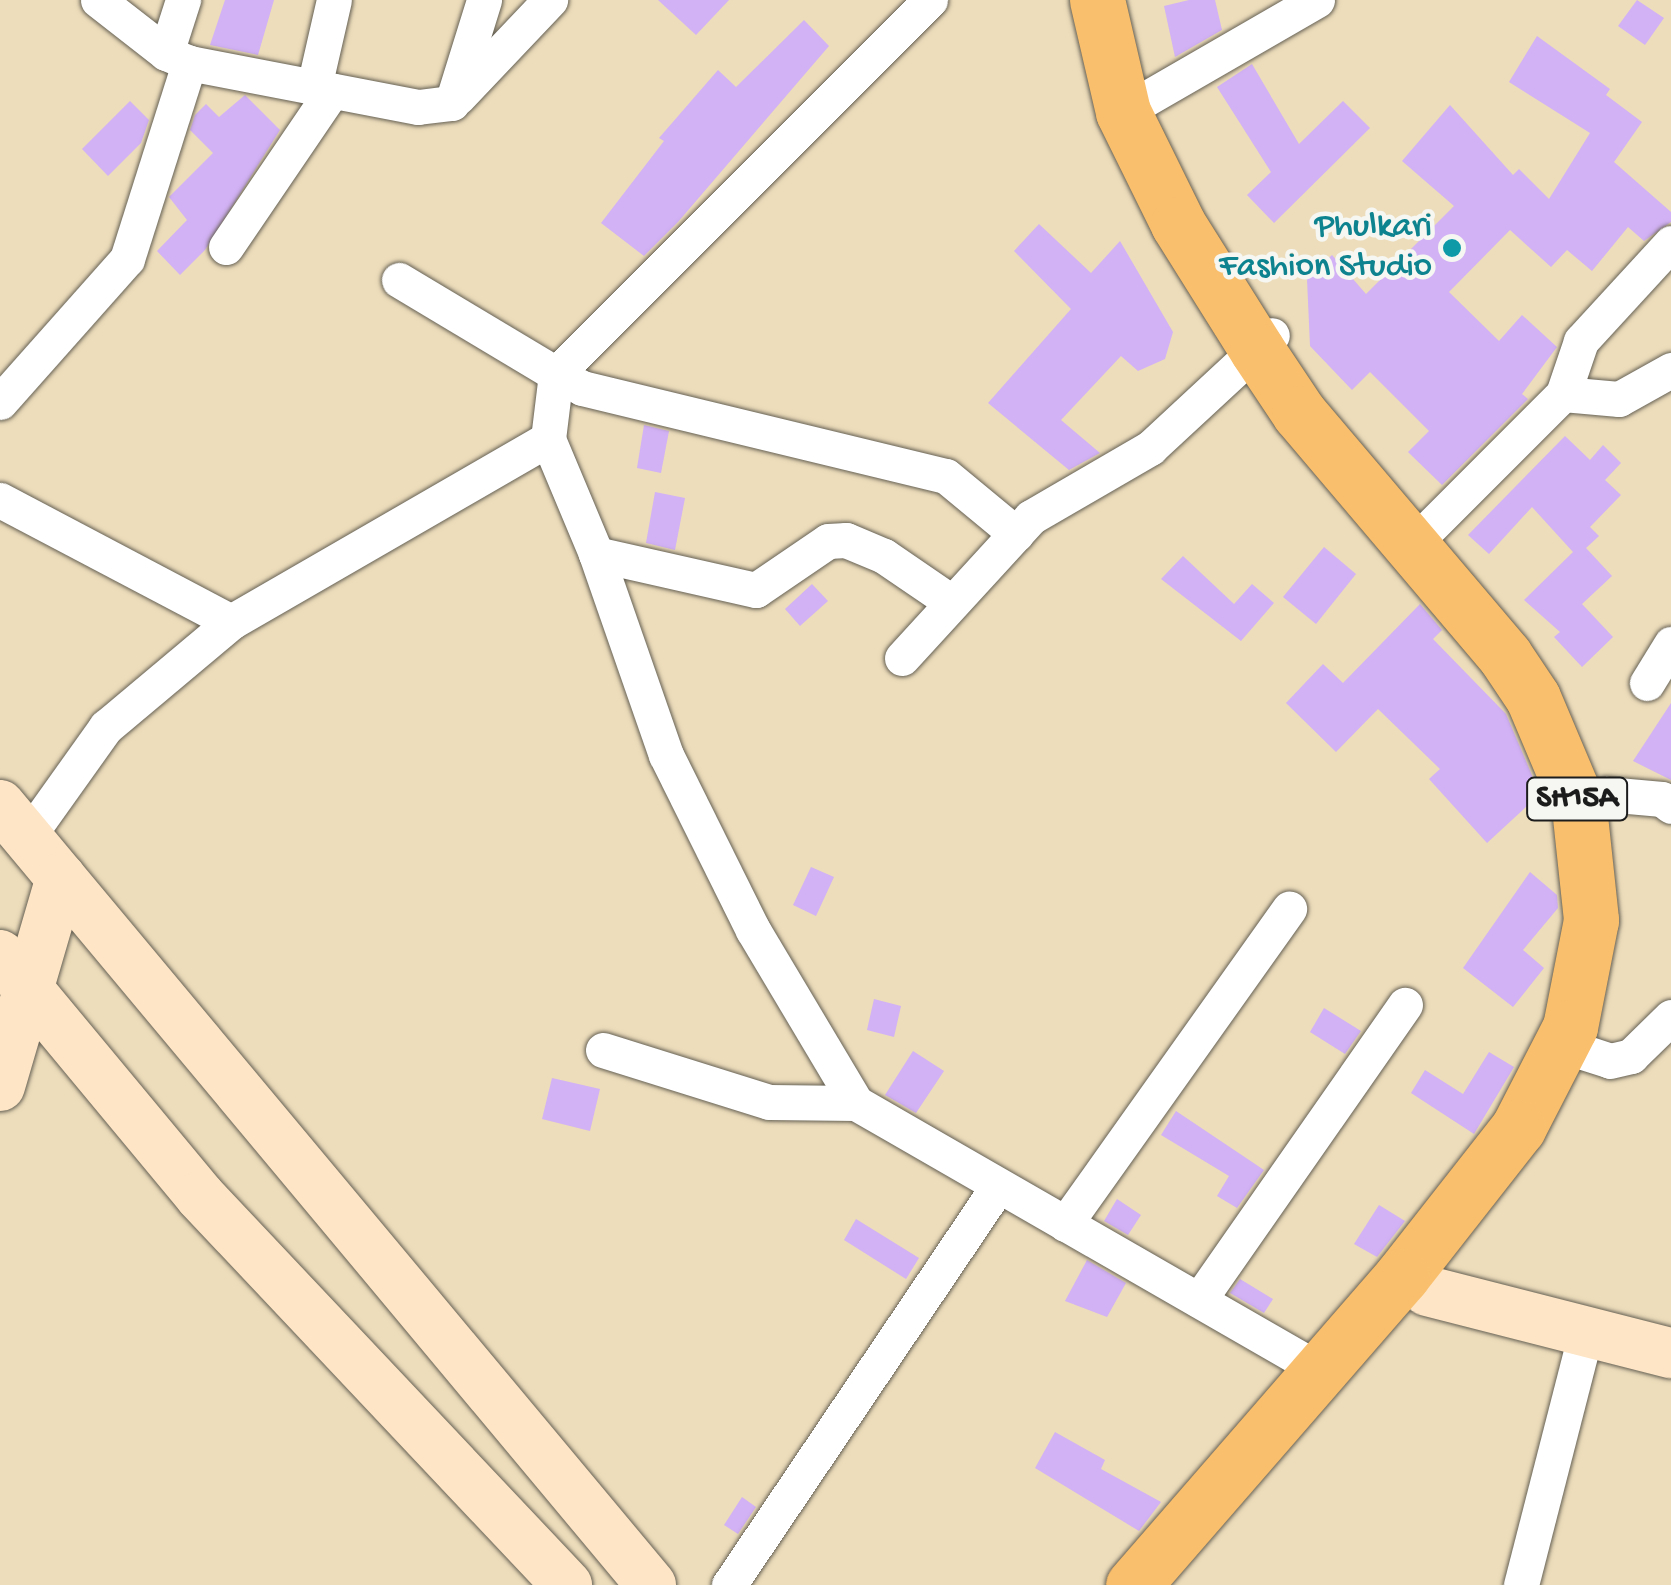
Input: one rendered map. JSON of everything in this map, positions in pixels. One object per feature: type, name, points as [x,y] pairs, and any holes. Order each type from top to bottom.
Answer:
[{"type":"main road","name":"SH15A","points":[[1098,0],[1178,224],[1264,342],[1299,413],[1418,538],[1533,698],[1593,801],[1613,904],[1583,1052],[1536,1143],[1427,1291],[1224,1498],[1132,1585]]},
{"type":"main road","name":"SH15A","points":[[1123,0],[1134,106]]},
{"type":"main road","name":"SH15A","points":[[1164,1585],[1320,1370],[1470,1194],[1551,1073],[1584,976],[1591,920],[1593,801]]},
{"type":"street","points":[[98,0],[178,58],[418,106],[452,103],[550,0]]},
{"type":"street","points":[[0,402],[126,259],[178,58],[183,0]]},
{"type":"street","points":[[226,247],[323,89],[334,0]]},
{"type":"street","points":[[452,103],[484,0]]},
{"type":"street","points":[[930,0],[556,374],[548,439],[596,554],[666,755],[752,930],[856,1103],[1320,1370]]},
{"type":"street","points":[[1134,106],[1317,0]]},
{"type":"street","points":[[1418,538],[1563,394],[1580,341],[1671,242]]},
{"type":"street","points":[[399,280],[582,388],[946,476],[1016,534]]},
{"type":"street","points":[[902,658],[1032,517],[1150,448],[1264,342]]},
{"type":"street","points":[[1563,394],[1619,399],[1671,370]]},
{"type":"street","points":[[548,439],[232,622],[106,727],[13,822],[651,1585]]},
{"type":"street","points":[[0,500],[232,622]]},
{"type":"street","points":[[596,554],[756,590],[828,540],[846,540],[884,556],[950,602]]},
{"type":"street","points":[[1647,683],[1671,644]]},
{"type":"street","points":[[1593,801],[1662,798],[1671,806]]},
{"type":"street","points":[[0,1086],[13,971],[61,878]]},
{"type":"street","points":[[1064,1224],[1289,908]]},
{"type":"street","points":[[13,971],[200,1196],[568,1585]]},
{"type":"street","points":[[1199,1300],[1405,1005]]},
{"type":"street","points":[[1583,1052],[1610,1060],[1631,1056],[1671,1017]]},
{"type":"street","points":[[603,1050],[768,1102],[856,1103]]},
{"type":"street","points":[[729,1585],[998,1186]]},
{"type":"street","points":[[1427,1291],[1671,1353]]},
{"type":"street","points":[[1521,1585],[1586,1332]]},
{"type":"building","points":[[225,0],[274,0],[258,55],[210,45]]},
{"type":"building","points":[[658,0],[729,0],[696,35]]},
{"type":"building","points":[[1189,0],[1215,0],[1222,30],[1175,57],[1164,6]]},
{"type":"building","points":[[1637,0],[1664,18],[1645,45],[1618,26]]},
{"type":"building","points":[[804,20],[829,46],[678,222],[644,256],[601,223],[664,141],[659,138],[718,70],[736,87]]},
{"type":"building","points":[[1537,36],[1610,89],[1606,95],[1642,122],[1614,162],[1671,212],[1671,222],[1644,241],[1628,227],[1592,271],[1567,250],[1551,267],[1510,230],[1449,292],[1499,341],[1522,315],[1557,347],[1522,394],[1528,399],[1442,485],[1408,452],[1429,431],[1370,372],[1352,390],[1310,346],[1307,279],[1332,255],[1366,294],[1454,206],[1402,161],[1450,105],[1513,175],[1519,169],[1549,199],[1590,133],[1509,82]]},
{"type":"building","points":[[1252,64],[1299,144],[1343,101],[1370,128],[1274,223],[1247,195],[1271,172],[1217,87]]},
{"type":"building","points":[[245,95],[280,130],[205,250],[180,275],[157,251],[187,220],[169,197],[213,153],[190,130],[195,115],[206,104],[219,117]]},
{"type":"building","points":[[130,101],[149,120],[141,143],[108,176],[82,149]]},
{"type":"building","points":[[1039,224],[1091,273],[1120,241],[1173,332],[1165,359],[1138,371],[1121,356],[1061,420],[1100,453],[1069,470],[988,403],[1071,309],[1014,251]]},
{"type":"building","points":[[644,425],[669,431],[661,473],[637,468]]},
{"type":"building","points":[[1565,436],[1590,460],[1603,445],[1621,463],[1605,480],[1621,495],[1590,527],[1599,536],[1586,548],[1612,576],[1582,604],[1613,637],[1582,667],[1554,637],[1560,632],[1524,600],[1573,552],[1532,507],[1489,554],[1468,535]]},
{"type":"building","points":[[655,492],[685,498],[675,550],[646,543]]},
{"type":"building","points":[[1324,547],[1356,574],[1316,624],[1283,597]]},
{"type":"building","points":[[1183,556],[1234,604],[1252,584],[1274,603],[1241,641],[1161,579]]},
{"type":"building","points":[[812,584],[828,601],[800,626],[785,609]]},
{"type":"building","points":[[1420,604],[1442,630],[1433,639],[1506,714],[1540,794],[1487,843],[1429,779],[1440,769],[1378,709],[1336,752],[1286,703],[1323,664],[1343,683]]},
{"type":"building","points":[[1671,703],[1671,780],[1633,761]]},
{"type":"building","points":[[811,867],[834,877],[816,916],[793,905]]},
{"type":"building","points":[[1530,872],[1557,895],[1558,908],[1523,950],[1544,968],[1513,1007],[1463,968]]},
{"type":"building","points":[[874,999],[901,1006],[894,1037],[867,1030]]},
{"type":"building","points":[[1324,1008],[1361,1031],[1345,1054],[1310,1032]]},
{"type":"building","points":[[913,1051],[944,1071],[916,1113],[885,1095]]},
{"type":"building","points":[[1489,1052],[1514,1067],[1474,1134],[1411,1093],[1425,1070],[1463,1094]]},
{"type":"building","points":[[552,1078],[600,1089],[590,1131],[542,1119]]},
{"type":"building","points":[[1176,1111],[1264,1170],[1237,1208],[1217,1196],[1229,1176],[1161,1135]]},
{"type":"building","points":[[1117,1199],[1141,1215],[1128,1235],[1104,1221]]},
{"type":"building","points":[[1379,1205],[1405,1221],[1377,1257],[1354,1244]]},
{"type":"building","points":[[856,1219],[919,1258],[906,1279],[844,1240]]},
{"type":"building","points":[[1087,1260],[1126,1283],[1107,1317],[1065,1301]]},
{"type":"building","points":[[1240,1279],[1273,1299],[1264,1313],[1230,1293]]},
{"type":"building","points":[[1055,1432],[1105,1460],[1101,1469],[1161,1502],[1139,1531],[1035,1468]]},
{"type":"building","points":[[742,1497],[756,1507],[738,1534],[724,1525]]},
{"type":"place","name":"Phulkari Fashion Studio","points":[[1452,248]]}]
